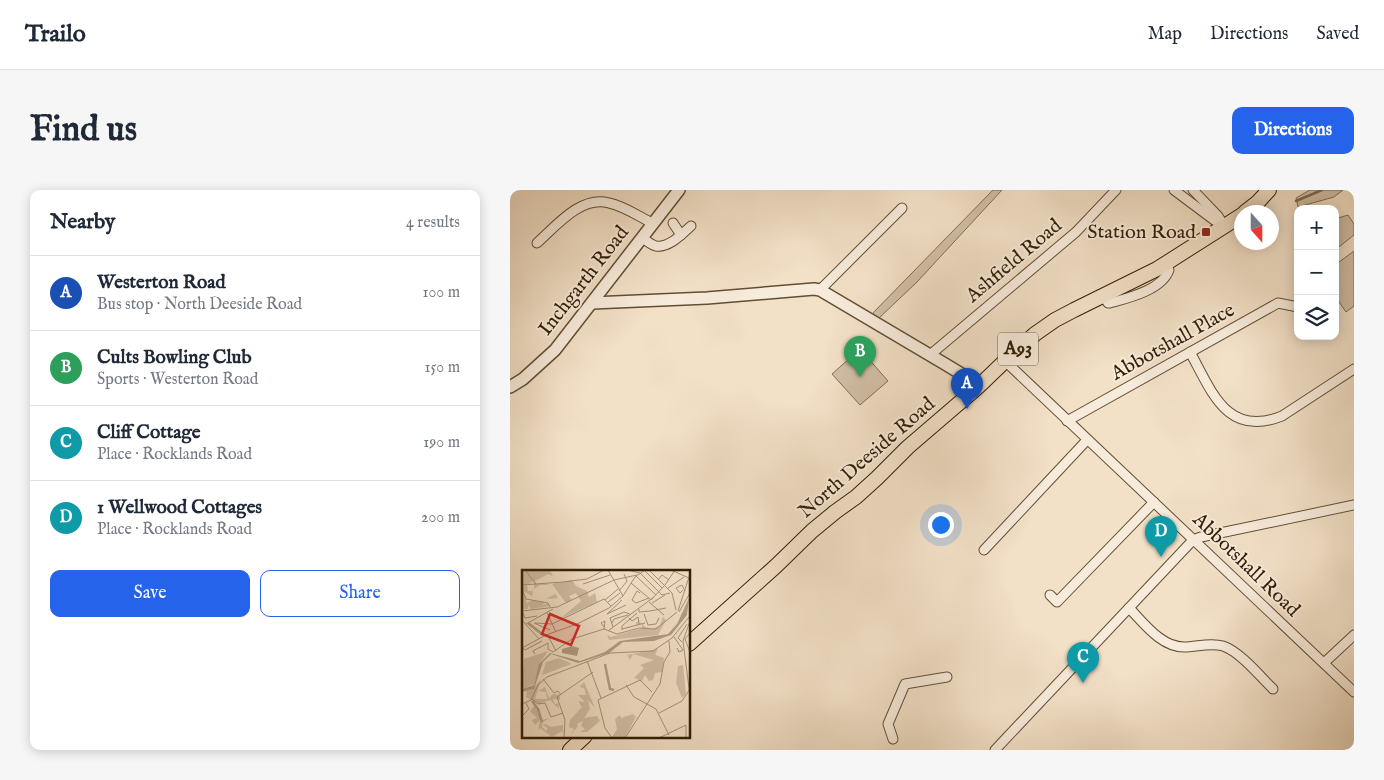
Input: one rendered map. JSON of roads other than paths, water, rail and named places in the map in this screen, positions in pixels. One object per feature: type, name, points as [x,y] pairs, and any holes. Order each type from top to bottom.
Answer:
[{"type":"main road","points":[[1254,205],[1269,190]]},
{"type":"main road","name":"North Deeside Road","points":[[690,643],[812,531],[856,497],[908,446],[979,386],[1035,334],[1055,320],[1149,273],[1234,220]]},
{"type":"main road","points":[[570,750],[583,738]]},
{"type":"street","name":"Inchgarth Road","points":[[510,387],[523,379],[555,350],[679,190]]},
{"type":"street","name":"Ashfield Road","points":[[930,355],[1076,232],[1116,190]]},
{"type":"street","points":[[1174,190],[1224,226]]},
{"type":"street","points":[[1193,190],[1218,216],[1224,226]]},
{"type":"street","points":[[537,243],[572,212],[580,206],[590,203],[608,202],[621,206],[652,223]]},
{"type":"street","points":[[820,290],[902,208]]},
{"type":"street","points":[[672,223],[681,235]]},
{"type":"street","points":[[642,238],[653,245],[659,246],[681,235],[690,226]]},
{"type":"street","points":[[592,303],[707,298],[820,290],[979,386]]},
{"type":"street","name":"Abbotshall Place","points":[[1067,421],[1278,303],[1294,306]]},
{"type":"street","points":[[1190,352],[1219,404],[1229,413],[1243,420],[1258,422],[1270,421],[1282,416],[1354,369]]},
{"type":"street","name":"Abbotshall Road","points":[[1005,361],[1354,692]]},
{"type":"street","points":[[984,550],[1088,440]]},
{"type":"street","points":[[1050,595],[1057,602],[1154,502]]},
{"type":"street","points":[[995,750],[1193,540],[1354,505]]},
{"type":"street","points":[[1129,608],[1158,637],[1170,644],[1184,647],[1202,644],[1222,646],[1236,653],[1273,688]]},
{"type":"street","points":[[1324,663],[1354,635]]},
{"type":"street","points":[[893,739],[888,724],[905,684],[947,677]]},
{"type":"waterway","points":[[1296,201],[1322,190]]},
{"type":"place","name":"Station Road","points":[[1206,232]]},
{"type":"place","name":"Cults Bowling Club","points":[[860,377]]},
{"type":"place","name":"Westerton Road","points":[[967,409]]},
{"type":"place","name":"1 Wellwood Cottages","points":[[1161,557]]},
{"type":"place","name":"Cliff Cottage","points":[[1083,683]]}]
